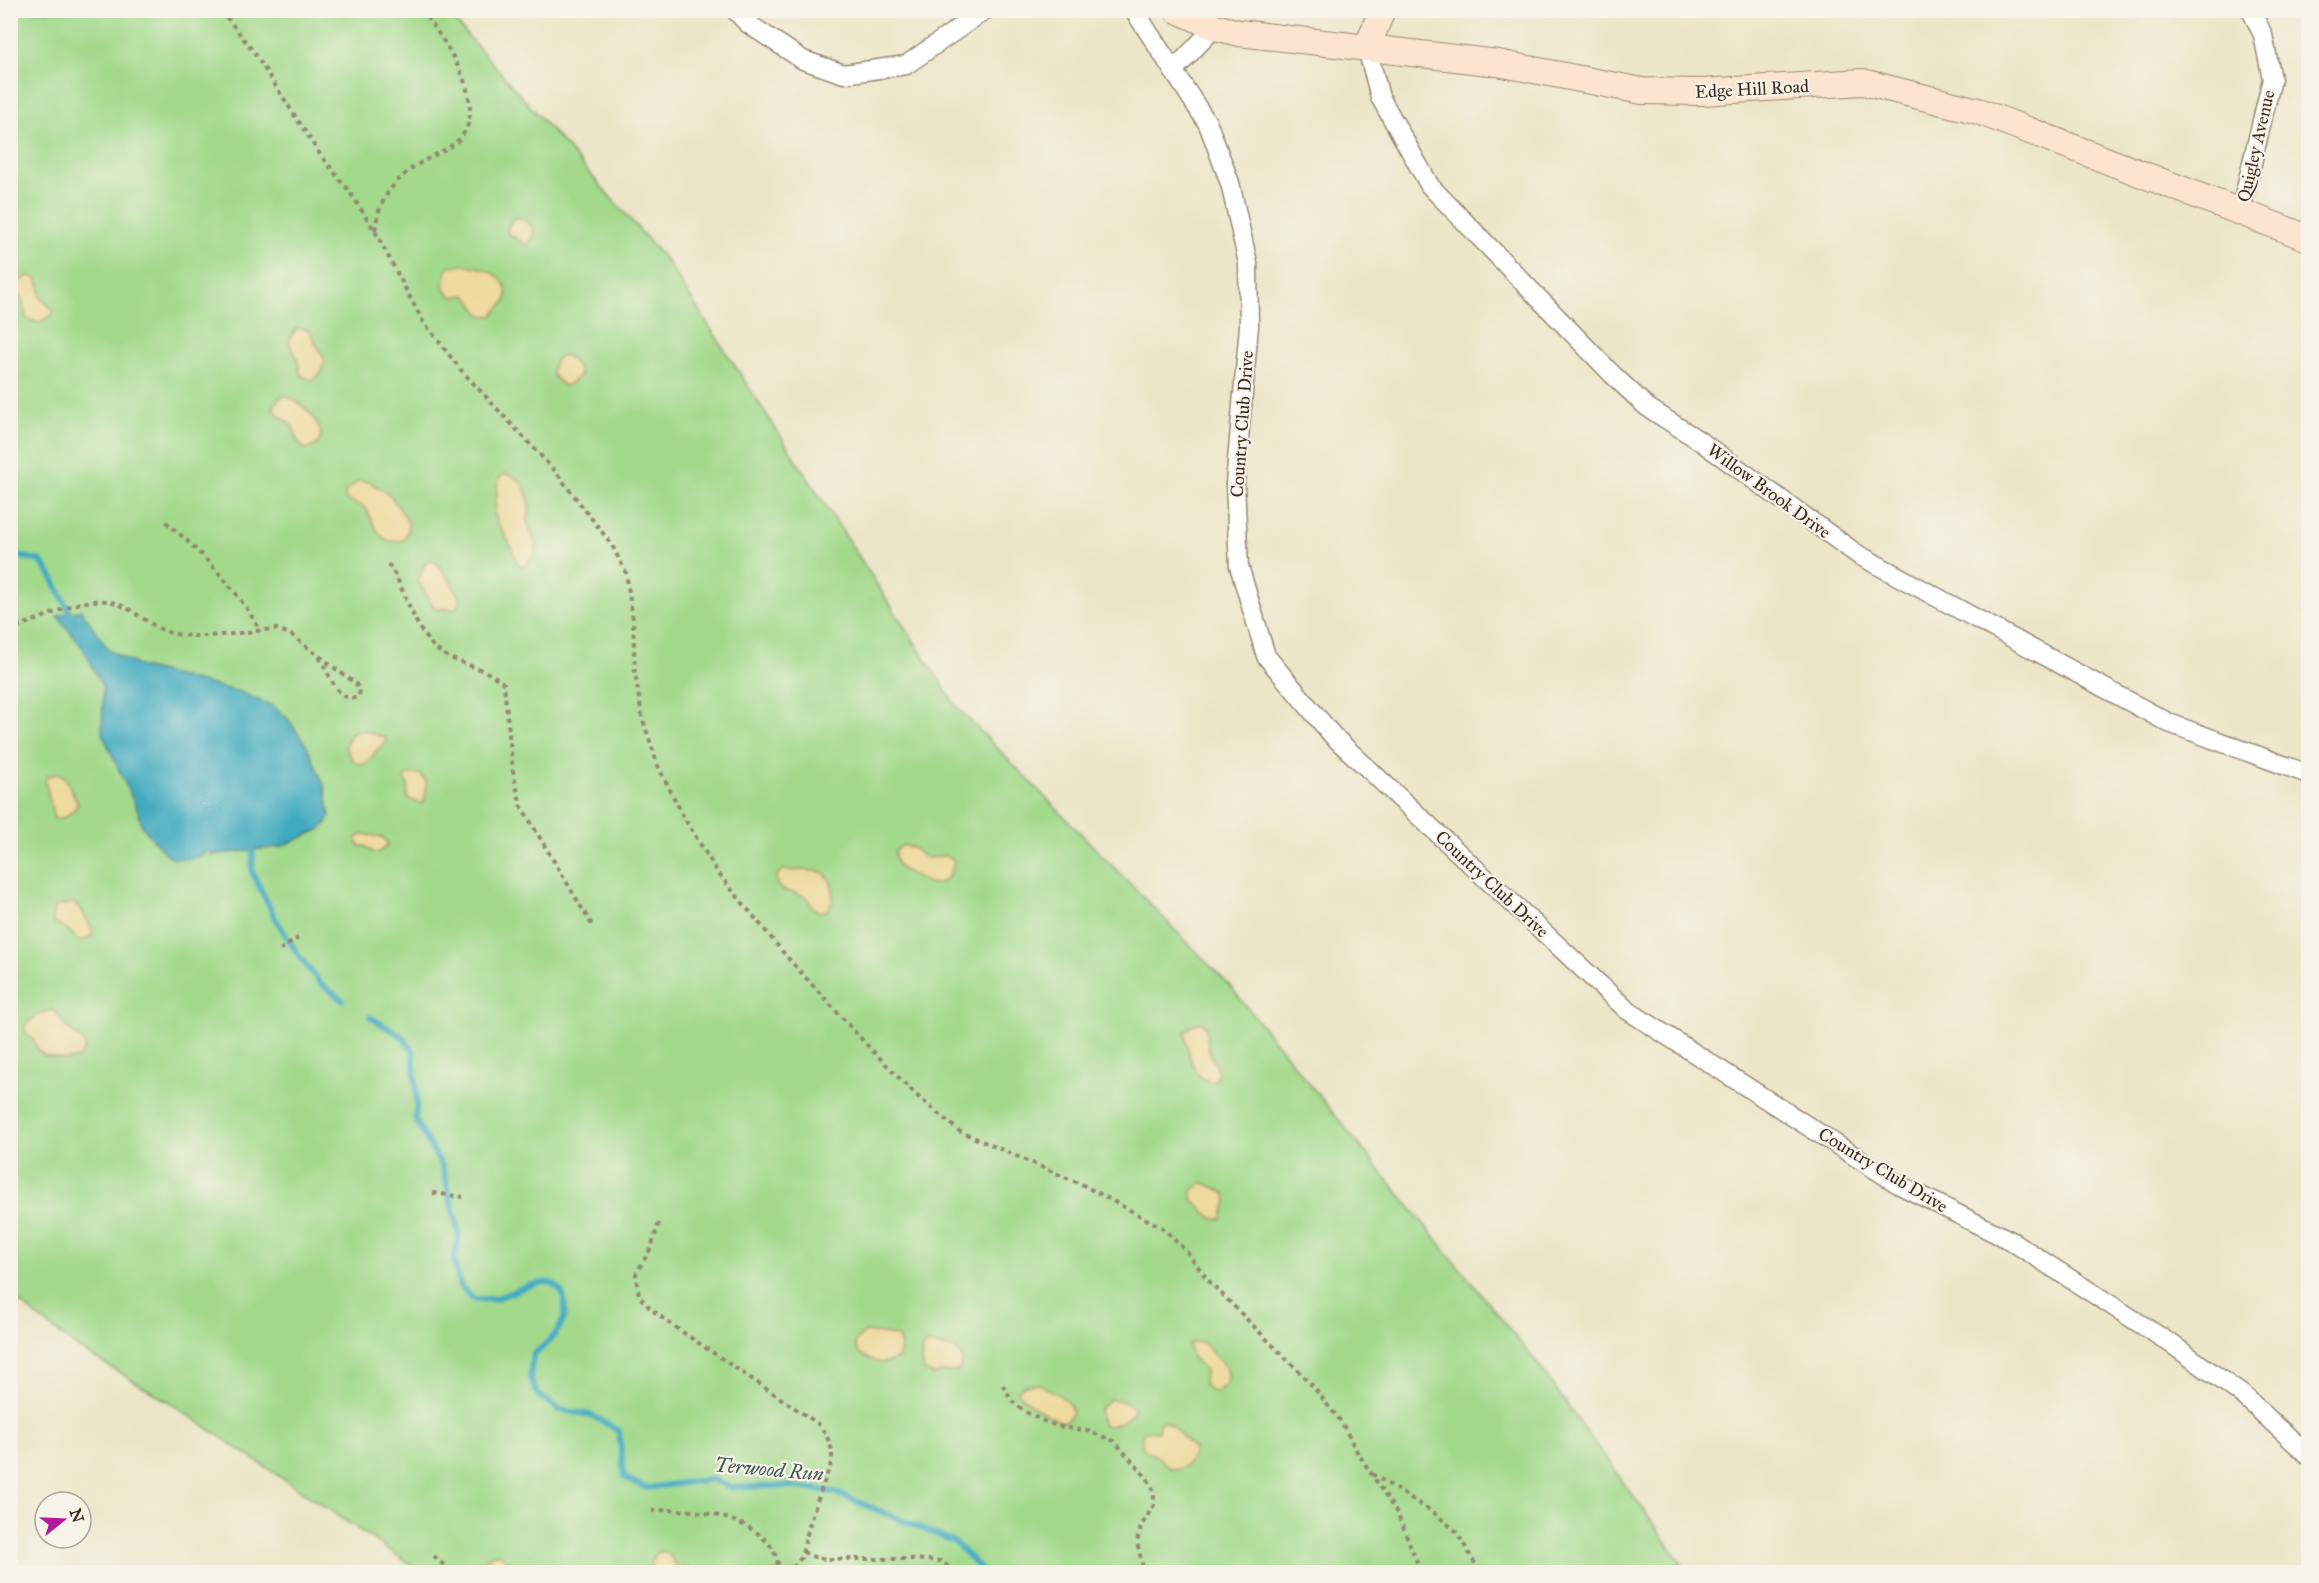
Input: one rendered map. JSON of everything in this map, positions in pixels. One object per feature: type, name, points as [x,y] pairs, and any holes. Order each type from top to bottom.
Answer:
[{"type":"street","points":[[735,10],[747,23],[803,60],[844,74],[906,65],[985,10]]},
{"type":"street","name":"Country Club Drive","points":[[1134,10],[1208,124],[1230,183],[1248,262],[1249,326],[1235,484],[1239,566],[1266,656],[1273,665],[1333,736],[1628,1010],[1898,1184],[2013,1242],[2173,1345],[2244,1396],[2308,1455]]},
{"type":"street","name":"Edge Hill Road","points":[[1177,10],[1215,27],[1239,33],[1498,63],[1642,91],[1702,92],[1863,82],[1978,111],[2308,238]]},
{"type":"street","points":[[1367,48],[1382,10]]},
{"type":"street","name":"Quigley Avenue","points":[[2240,213],[2272,78],[2263,34],[2251,10]]},
{"type":"street","points":[[1173,71],[1215,27]]},
{"type":"street","name":"Willow Brook Drive","points":[[1367,48],[1380,97],[1430,186],[1613,375],[1647,407],[1701,441],[1857,554],[2169,723],[2308,774]]},
{"type":"path","points":[[221,10],[253,51],[319,153],[349,190],[375,231],[422,320],[461,370],[555,471],[612,544],[626,573],[633,619],[635,672],[640,706],[658,766],[683,816],[718,873],[787,957],[866,1044],[915,1095],[959,1131],[1083,1185],[1163,1228],[1187,1252],[1207,1279],[1311,1384],[1342,1423],[1398,1515],[1421,1572]]},
{"type":"path","points":[[375,231],[379,207],[385,195],[401,178],[424,160],[454,144],[469,125],[470,109],[467,87],[446,46],[421,10]]},
{"type":"path","points":[[166,522],[184,537],[228,583],[261,630]]},
{"type":"path","points":[[388,564],[398,577],[417,624],[436,649],[469,667],[487,672],[504,684],[514,781],[521,806],[592,925]]},
{"type":"path","points":[[10,632],[15,627],[28,624],[54,611],[106,601],[117,604],[156,628],[187,636],[276,629],[290,634],[356,684],[360,690],[359,696],[347,699],[337,690],[319,657]]},
{"type":"path","points":[[280,950],[298,938]]},
{"type":"path","points":[[433,1193],[463,1197]]},
{"type":"path","points":[[659,1223],[651,1248],[636,1274],[639,1296],[669,1323],[817,1423],[826,1434],[832,1450],[832,1461],[812,1515],[803,1552],[789,1572]]},
{"type":"path","points":[[1003,1385],[1012,1401],[1033,1416],[1058,1426],[1088,1431],[1114,1441],[1147,1478],[1154,1491],[1154,1505],[1141,1526],[1137,1542],[1144,1572]]},
{"type":"path","points":[[1372,1473],[1433,1512],[1456,1531],[1480,1572]]},
{"type":"path","points":[[651,1511],[693,1510],[747,1527],[762,1537],[773,1550],[779,1572]]},
{"type":"path","points":[[803,1552],[826,1559],[886,1558],[941,1561],[955,1572]]},
{"type":"path","points":[[434,1556],[452,1572]]},
{"type":"green space","points":[[10,11],[446,11],[666,260],[956,706],[1228,984],[1534,1359],[1688,1572],[422,1572],[167,1401],[78,1348],[11,1296]]},
{"type":"sand","points":[[514,218],[525,220],[532,227],[533,237],[526,245],[508,233],[508,226]]},
{"type":"sand","points":[[466,265],[489,271],[501,279],[505,285],[506,301],[492,316],[481,315],[466,295],[452,297],[443,287],[447,268]]},
{"type":"sand","points":[[28,276],[38,281],[41,298],[54,311],[52,315],[38,323],[26,318],[22,299],[17,293],[19,282]]},
{"type":"sand","points":[[297,328],[309,331],[325,360],[321,373],[311,380],[302,376],[290,345],[290,338]]},
{"type":"sand","points":[[564,355],[574,363],[580,375],[564,386],[553,376],[552,370],[556,359]]},
{"type":"sand","points":[[284,396],[302,405],[316,422],[320,430],[320,438],[316,445],[306,449],[302,447],[291,425],[273,408],[279,398]]},
{"type":"sand","points":[[504,474],[512,476],[523,485],[529,499],[527,522],[536,545],[534,556],[525,566],[519,565],[495,516],[497,483]]},
{"type":"sand","points":[[358,481],[370,482],[390,495],[408,521],[408,531],[403,540],[388,540],[383,537],[365,507],[346,500],[345,492]]},
{"type":"sand","points":[[431,559],[444,572],[457,593],[460,603],[455,609],[435,609],[418,581],[424,565]]},
{"type":"sand","points":[[363,730],[386,738],[386,741],[369,761],[360,764],[350,756],[345,744],[353,733]]},
{"type":"sand","points":[[59,774],[65,777],[78,804],[68,815],[54,819],[45,781],[47,776]]},
{"type":"sand","points":[[409,774],[420,774],[426,781],[425,799],[422,804],[407,798],[408,786],[404,778]]},
{"type":"sand","points":[[363,834],[382,837],[388,844],[380,852],[374,853],[365,846],[359,846],[356,838]]},
{"type":"sand","points":[[903,845],[913,848],[926,858],[948,856],[954,861],[952,870],[939,883],[926,882],[898,865],[895,851]]},
{"type":"sand","points":[[783,870],[817,871],[826,875],[833,894],[830,907],[819,912],[810,905],[806,897],[779,888],[776,881],[777,875]]},
{"type":"sand","points":[[75,903],[92,930],[92,936],[87,939],[79,940],[67,929],[53,922],[53,912],[56,906]]},
{"type":"sand","points":[[51,1010],[56,1012],[65,1026],[84,1042],[85,1049],[79,1058],[67,1060],[45,1056],[38,1050],[34,1040],[26,1034],[25,1025],[36,1016]]},
{"type":"sand","points":[[1201,1022],[1206,1026],[1209,1051],[1218,1071],[1212,1082],[1205,1080],[1195,1070],[1187,1047],[1185,1032],[1192,1025]]},
{"type":"sand","points":[[1201,1183],[1225,1193],[1227,1201],[1222,1219],[1212,1218],[1192,1200],[1192,1191]]},
{"type":"sand","points":[[865,1332],[897,1336],[901,1345],[899,1358],[882,1363],[867,1358],[857,1351],[855,1342]]},
{"type":"sand","points":[[1203,1342],[1227,1371],[1226,1384],[1216,1392],[1210,1391],[1204,1384],[1205,1370],[1192,1357],[1188,1345]]},
{"type":"sand","points":[[928,1344],[956,1349],[962,1358],[958,1371],[934,1375],[924,1371],[921,1350]]},
{"type":"sand","points":[[1040,1384],[1067,1402],[1072,1412],[1067,1420],[1061,1422],[1031,1405],[1018,1391],[1024,1385]]},
{"type":"sand","points":[[1110,1399],[1128,1404],[1133,1407],[1133,1411],[1121,1422],[1105,1426],[1101,1421],[1099,1410]]},
{"type":"sand","points":[[1163,1421],[1171,1425],[1194,1449],[1189,1461],[1183,1467],[1174,1469],[1168,1467],[1142,1447],[1142,1435],[1145,1431],[1158,1432],[1159,1423]]},
{"type":"sand","points":[[662,1551],[669,1554],[675,1565],[695,1572],[653,1572],[651,1563],[656,1554]]},
{"type":"sand","points":[[493,1554],[500,1554],[519,1572],[489,1572],[482,1567],[482,1563]]},
{"type":"water","points":[[81,610],[109,650],[138,666],[240,692],[273,706],[288,719],[307,746],[325,787],[330,816],[327,823],[319,830],[280,847],[211,855],[210,851],[203,852],[203,856],[187,859],[172,858],[163,851],[142,826],[138,811],[102,733],[103,688],[83,648],[57,616]]},
{"type":"waterway","name":"Terwood Run","points":[[10,554],[41,561],[70,613]]},
{"type":"waterway","name":"Terwood Run","points":[[253,852],[252,872],[275,918],[299,956],[320,983],[342,1000]]},
{"type":"waterway","name":"Terwood Run","points":[[370,1017],[403,1037],[413,1051],[417,1103],[415,1120],[442,1166],[459,1234],[454,1260],[460,1286],[473,1299],[497,1298],[539,1283],[557,1286],[563,1295],[565,1310],[562,1324],[554,1336],[533,1355],[530,1378],[538,1395],[560,1410],[591,1415],[619,1431],[624,1477],[646,1488],[711,1479],[731,1487],[789,1486],[834,1492],[954,1542],[984,1572]]}]
